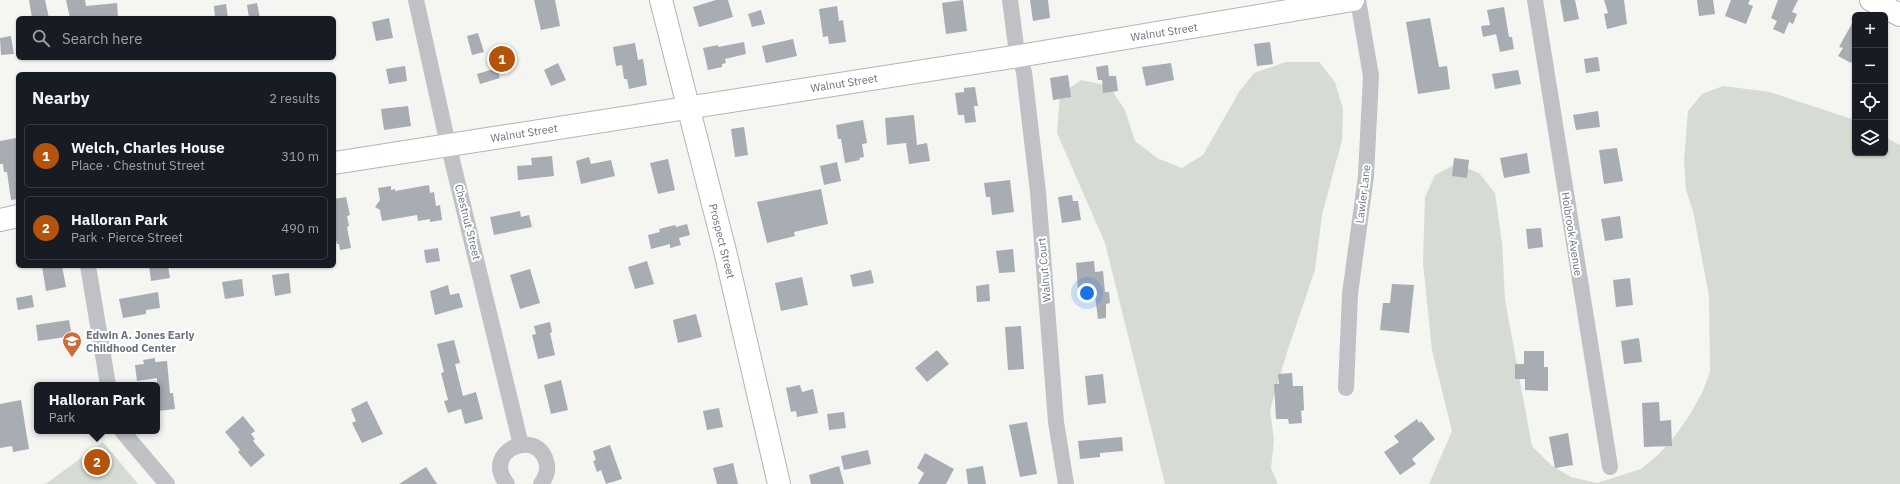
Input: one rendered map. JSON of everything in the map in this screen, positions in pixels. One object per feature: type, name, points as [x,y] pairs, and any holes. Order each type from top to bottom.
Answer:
[{"type":"street","name":"Chestnut Street","points":[[416,0],[449,145],[521,444]]},
{"type":"street","name":"Prospect Street","points":[[661,0],[726,256],[779,484]]},
{"type":"street","name":"Walnut Court","points":[[1010,0],[1019,56],[1024,72],[1037,185],[1056,422],[1066,484]]},
{"type":"street","name":"Walnut Street","points":[[336,164],[1019,56],[1277,7],[1353,0]]},
{"type":"street","name":"Lawler Lane","points":[[1346,388],[1350,294],[1366,176],[1371,76],[1358,0]]},
{"type":"street","name":"Holbrook Avenue","points":[[1535,0],[1610,468]]},
{"type":"street","points":[[1871,0],[1900,15]]},
{"type":"street","points":[[0,220],[16,216]]},
{"type":"street","points":[[88,268],[107,382]]},
{"type":"street","points":[[125,434],[167,484]]},
{"type":"street","points":[[507,484],[500,470],[502,460],[512,448],[521,444],[538,449],[545,457],[546,474],[541,484]]},
{"type":"shaded area","points":[[1286,62],[1319,62],[1335,82],[1343,109],[1342,140],[1322,215],[1315,270],[1287,352],[1270,410],[1274,440],[1271,468],[1278,484],[1165,484],[1105,243],[1057,133],[1060,95],[1081,80],[1109,86],[1125,110],[1135,141],[1157,158],[1182,168],[1203,155],[1239,92],[1254,73]]},
{"type":"shaded area","points":[[1723,86],[1770,92],[1852,119],[1852,156],[1888,156],[1888,139],[1900,145],[1900,484],[1429,484],[1452,431],[1432,350],[1423,263],[1425,197],[1435,175],[1456,164],[1479,173],[1495,193],[1502,243],[1505,300],[1532,446],[1551,465],[1571,477],[1597,483],[1641,469],[1659,454],[1675,436],[1689,416],[1702,393],[1710,372],[1709,296],[1693,211],[1686,190],[1684,161],[1688,111],[1702,94]]},
{"type":"shaded area","points":[[103,442],[138,484],[43,484],[47,483]]},
{"type":"building","points":[[29,0],[45,0],[49,16],[32,16]]},
{"type":"building","points":[[66,0],[85,0],[86,6],[117,3],[118,16],[70,16]]},
{"type":"building","points":[[534,0],[555,0],[560,26],[541,30]]},
{"type":"building","points":[[716,0],[728,0],[733,17],[699,27],[693,7]]},
{"type":"building","points":[[963,0],[967,31],[946,34],[942,3]]},
{"type":"building","points":[[1030,0],[1048,0],[1050,18],[1033,21]]},
{"type":"building","points":[[1560,0],[1575,0],[1579,19],[1564,22]]},
{"type":"building","points":[[1604,0],[1624,0],[1627,24],[1607,29],[1604,14],[1608,13]]},
{"type":"building","points":[[1697,0],[1713,0],[1715,14],[1699,16]]},
{"type":"building","points":[[1731,0],[1750,0],[1748,4],[1753,6],[1746,24],[1725,16]]},
{"type":"building","points":[[1778,0],[1798,0],[1792,12],[1797,14],[1793,24],[1789,22],[1784,34],[1773,29],[1777,21],[1771,18]]},
{"type":"building","points":[[257,3],[260,16],[249,16],[247,5]]},
{"type":"building","points":[[226,4],[228,16],[215,16],[214,6]]},
{"type":"building","points":[[837,6],[839,21],[843,20],[846,42],[829,44],[828,36],[823,37],[819,9]]},
{"type":"building","points":[[1504,7],[1509,37],[1512,37],[1514,49],[1500,52],[1496,34],[1483,37],[1481,26],[1490,25],[1487,10]]},
{"type":"building","points":[[761,10],[765,24],[752,27],[748,14]]},
{"type":"building","points":[[389,18],[393,38],[376,41],[372,22]]},
{"type":"building","points":[[1430,18],[1439,67],[1447,66],[1450,89],[1418,94],[1406,22]]},
{"type":"building","points":[[1852,23],[1851,63],[1838,56],[1843,48],[1839,47]]},
{"type":"building","points":[[478,33],[484,52],[472,55],[467,36]]},
{"type":"building","points":[[11,36],[14,54],[1,55],[0,38]]},
{"type":"building","points":[[793,39],[797,56],[766,63],[762,46]]},
{"type":"building","points":[[744,42],[746,54],[725,59],[726,63],[722,64],[722,67],[708,70],[703,48]]},
{"type":"building","points":[[1270,42],[1273,64],[1257,66],[1254,44]]},
{"type":"building","points":[[635,43],[638,60],[643,59],[647,85],[629,89],[627,79],[624,79],[622,65],[616,66],[613,47]]},
{"type":"building","points":[[1598,57],[1600,71],[1586,73],[1584,59]]},
{"type":"building","points":[[558,63],[566,80],[551,86],[544,70]]},
{"type":"building","points":[[1171,63],[1174,80],[1146,86],[1142,67]]},
{"type":"building","points":[[1108,65],[1109,76],[1116,76],[1118,91],[1103,93],[1102,80],[1098,80],[1096,67]]},
{"type":"building","points":[[405,66],[407,81],[389,84],[386,69]]},
{"type":"building","points":[[497,68],[500,78],[480,84],[477,74]]},
{"type":"building","points":[[1518,70],[1521,84],[1495,89],[1492,74]]},
{"type":"building","points":[[1068,75],[1071,97],[1053,100],[1050,78]]},
{"type":"building","points":[[975,87],[978,106],[974,106],[976,122],[965,123],[964,115],[958,115],[955,93],[964,92],[964,88]]},
{"type":"building","points":[[408,106],[411,126],[384,130],[381,109]]},
{"type":"building","points":[[1598,111],[1600,127],[1576,130],[1573,115]]},
{"type":"building","points":[[914,115],[917,145],[927,143],[930,161],[909,164],[906,143],[887,145],[885,118]]},
{"type":"building","points":[[863,120],[867,143],[862,144],[864,157],[859,158],[860,160],[845,163],[841,139],[838,139],[836,125]]},
{"type":"building","points":[[744,127],[748,155],[735,157],[731,129]]},
{"type":"building","points":[[16,138],[16,199],[11,200],[7,172],[4,172],[3,164],[0,164],[0,141]]},
{"type":"building","points":[[1617,148],[1623,181],[1604,184],[1599,150]]},
{"type":"building","points":[[1527,153],[1530,173],[1504,178],[1500,158]]},
{"type":"building","points":[[552,156],[554,176],[518,180],[517,166],[532,165],[531,158]]},
{"type":"building","points":[[589,157],[591,164],[611,160],[615,176],[581,184],[576,161]]},
{"type":"building","points":[[1454,158],[1469,160],[1467,178],[1452,176]]},
{"type":"building","points":[[668,159],[675,190],[658,194],[650,163]]},
{"type":"building","points":[[837,162],[841,181],[824,185],[820,166]]},
{"type":"building","points":[[1010,180],[1014,212],[992,215],[990,197],[986,197],[984,183]]},
{"type":"building","points":[[429,185],[430,193],[434,192],[436,206],[440,205],[442,220],[430,222],[430,219],[418,221],[417,215],[382,221],[380,210],[375,207],[380,200],[378,188],[391,186],[391,190],[395,189],[395,191]]},
{"type":"building","points":[[821,189],[828,224],[794,232],[795,236],[767,243],[757,202]]},
{"type":"building","points":[[1072,195],[1073,201],[1078,201],[1081,220],[1062,223],[1058,197]]},
{"type":"building","points":[[346,197],[350,215],[347,216],[349,226],[347,227],[351,248],[340,250],[339,244],[337,244],[336,199]]},
{"type":"building","points":[[520,211],[521,217],[529,215],[532,227],[494,235],[490,217]]},
{"type":"building","points":[[1620,216],[1623,238],[1605,241],[1601,219]]},
{"type":"building","points":[[687,224],[690,235],[679,238],[681,245],[670,248],[670,244],[651,249],[648,235],[660,232],[659,229]]},
{"type":"building","points":[[1541,228],[1543,247],[1528,249],[1526,229]]},
{"type":"building","points":[[438,248],[440,261],[426,263],[424,250]]},
{"type":"building","points":[[1013,249],[1015,272],[999,273],[996,251]]},
{"type":"building","points":[[647,261],[654,284],[635,289],[628,267]]},
{"type":"building","points":[[1094,261],[1095,272],[1103,271],[1105,292],[1109,292],[1110,303],[1106,304],[1106,318],[1098,319],[1094,288],[1078,289],[1076,263]]},
{"type":"building","points":[[42,268],[62,268],[66,287],[46,291]]},
{"type":"building","points":[[149,268],[168,268],[170,278],[151,281]]},
{"type":"building","points":[[530,269],[540,303],[520,309],[510,275]]},
{"type":"building","points":[[871,270],[874,283],[853,287],[850,275]]},
{"type":"building","points":[[289,273],[291,293],[275,296],[272,275]]},
{"type":"building","points":[[802,277],[808,305],[781,311],[775,283]]},
{"type":"building","points":[[1630,278],[1633,305],[1616,307],[1613,280]]},
{"type":"building","points":[[242,279],[244,296],[225,299],[222,282]]},
{"type":"building","points":[[989,284],[990,301],[977,302],[976,286]]},
{"type":"building","points":[[1392,284],[1414,285],[1409,333],[1380,330],[1383,303],[1390,303]]},
{"type":"building","points":[[448,285],[450,295],[459,293],[463,307],[435,315],[430,291]]},
{"type":"building","points":[[158,292],[160,308],[146,310],[146,314],[123,318],[119,299]]},
{"type":"building","points":[[32,295],[34,307],[18,310],[16,298]]},
{"type":"building","points":[[696,314],[702,337],[678,343],[673,320]]},
{"type":"building","points":[[69,320],[72,336],[38,341],[36,325]]},
{"type":"building","points":[[550,322],[552,332],[550,333],[555,355],[538,359],[532,335],[536,334],[534,326]]},
{"type":"building","points":[[1021,326],[1024,369],[1008,370],[1005,327]]},
{"type":"building","points":[[1639,338],[1642,362],[1624,364],[1621,341]]},
{"type":"building","points":[[454,340],[460,363],[455,364],[463,396],[476,392],[483,419],[465,424],[461,409],[448,413],[444,401],[448,400],[441,373],[444,372],[437,344]]},
{"type":"building","points":[[937,350],[949,364],[927,382],[915,368]]},
{"type":"building","points":[[1524,351],[1544,351],[1544,367],[1548,367],[1548,391],[1525,390],[1525,379],[1515,379],[1515,364],[1524,364]]},
{"type":"building","points":[[155,358],[155,362],[167,361],[170,393],[173,393],[175,409],[160,411],[160,382],[157,382],[157,378],[137,381],[135,365],[144,364],[143,360]]},
{"type":"building","points":[[1292,373],[1293,386],[1303,386],[1304,410],[1301,411],[1302,423],[1289,424],[1288,419],[1276,419],[1274,384],[1279,384],[1278,374]]},
{"type":"building","points":[[1103,374],[1106,403],[1088,405],[1085,376]]},
{"type":"building","points":[[561,380],[568,410],[551,414],[544,385]]},
{"type":"building","points":[[800,385],[802,392],[813,389],[818,413],[797,417],[796,411],[791,412],[786,388]]},
{"type":"building","points":[[21,400],[29,449],[13,452],[12,446],[0,448],[0,404]]},
{"type":"building","points":[[367,401],[383,434],[362,443],[352,423],[356,421],[351,409]]},
{"type":"building","points":[[1659,402],[1660,421],[1671,420],[1672,446],[1644,447],[1642,403]]},
{"type":"building","points":[[719,408],[723,427],[707,430],[703,411]]},
{"type":"building","points":[[844,412],[846,428],[829,430],[827,414]]},
{"type":"building","points":[[243,416],[255,431],[251,434],[255,439],[253,441],[265,455],[251,467],[238,452],[240,450],[225,432]]},
{"type":"building","points":[[1417,419],[1419,423],[1421,421],[1435,439],[1412,459],[1416,464],[1400,475],[1384,452],[1399,442],[1394,436]]},
{"type":"building","points":[[1027,422],[1037,474],[1020,477],[1009,425]]},
{"type":"building","points":[[1568,433],[1573,465],[1555,468],[1549,437]]},
{"type":"building","points":[[1122,437],[1123,451],[1100,453],[1100,457],[1080,459],[1078,441]]},
{"type":"building","points":[[610,445],[622,479],[606,484],[601,470],[597,472],[593,461],[596,460],[593,451]]},
{"type":"building","points":[[868,450],[871,464],[844,470],[841,456]]},
{"type":"building","points":[[925,453],[954,469],[946,484],[918,484],[924,473],[917,468]]},
{"type":"building","points":[[733,463],[738,484],[717,484],[713,468]]},
{"type":"building","points":[[839,466],[844,484],[811,484],[809,475]]},
{"type":"building","points":[[983,466],[986,484],[968,484],[966,469]]},
{"type":"building","points":[[426,467],[437,484],[399,484]]},
{"type":"place","name":"Welch, Charles House","points":[[502,59]]},
{"type":"place","name":"Edwin A. Jones Early Childhood Center","points":[[72,358]]},
{"type":"place","name":"Halloran Park","points":[[97,462]]}]
